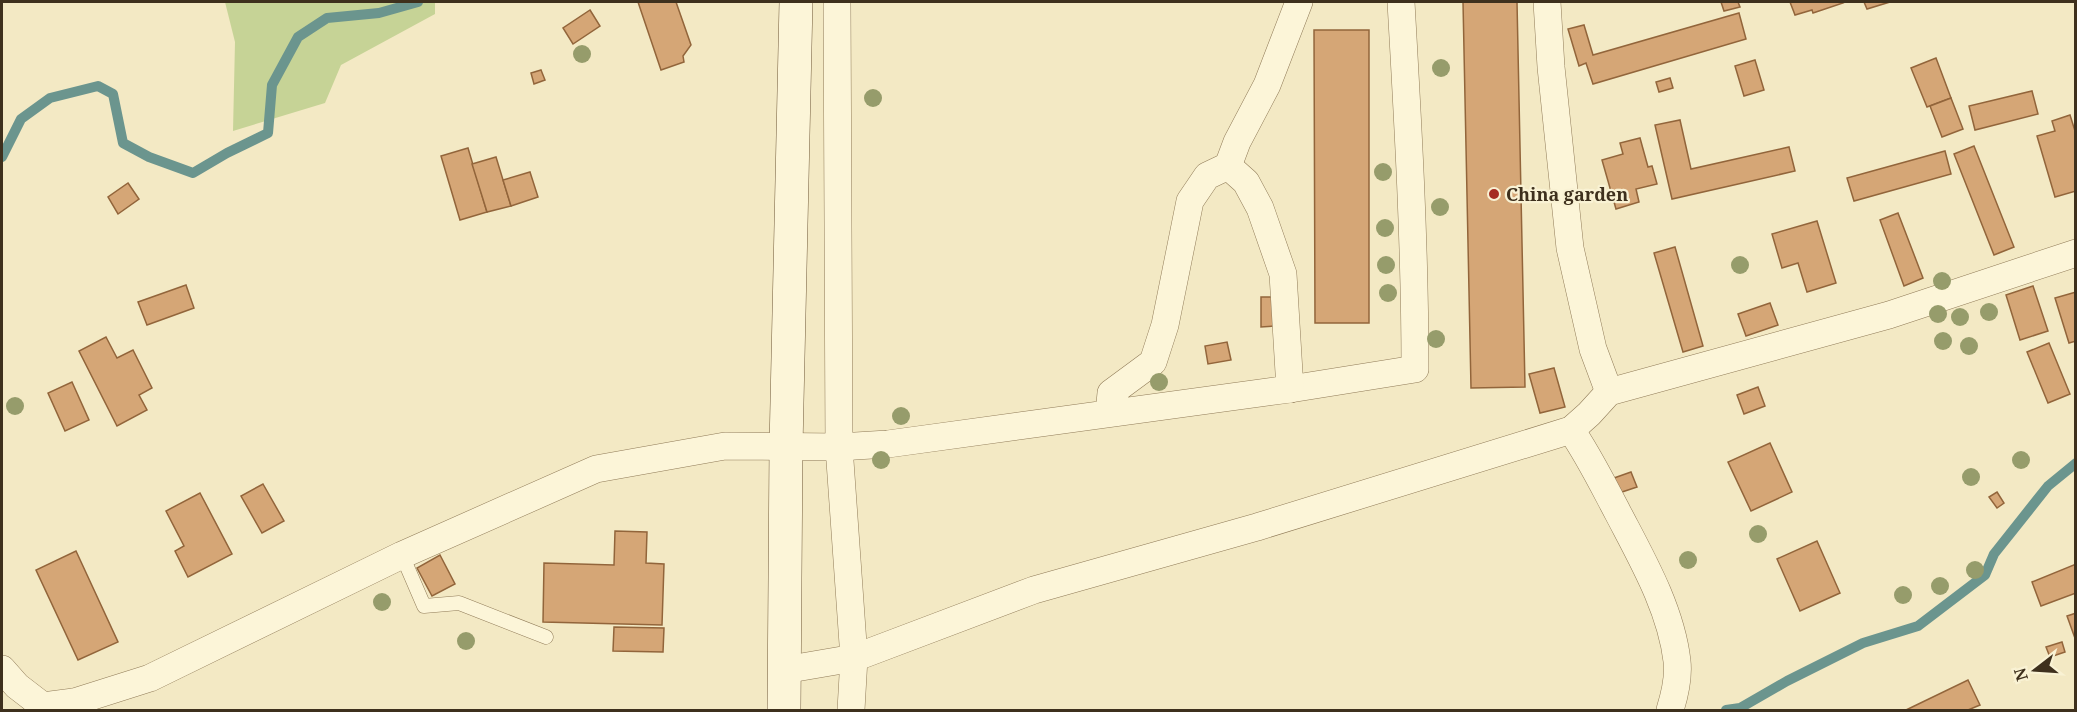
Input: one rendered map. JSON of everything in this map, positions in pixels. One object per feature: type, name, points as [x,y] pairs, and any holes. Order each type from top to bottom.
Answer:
[{"type":"main road","points":[[784,711],[786,447],[796,2]]},
{"type":"street","points":[[837,2],[839,447],[854,658],[851,711]]},
{"type":"street","points":[[1109,413],[1111,393],[1153,362],[1165,325],[1190,201],[1207,176],[1228,166],[1237,142],[1267,85],[1299,2]]},
{"type":"street","points":[[2,669],[41,708],[74,702],[150,678],[402,555],[596,469],[725,446],[839,447],[888,444],[1415,369],[1410,170],[1401,2]]},
{"type":"street","points":[[1547,2],[1551,67],[1570,248],[1593,349],[1609,392]]},
{"type":"street","points":[[1228,166],[1246,182],[1260,208],[1282,274],[1290,388]]},
{"type":"street","points":[[783,670],[854,658],[1034,590],[1257,527],[1571,430],[1609,392],[1889,315],[2076,253]]},
{"type":"street","points":[[1571,430],[1585,450],[1630,537],[1671,630],[1677,663],[1676,689],[1670,711]]},
{"type":"lane","points":[[402,555],[424,606],[459,603],[546,637]]},
{"type":"green space","points":[[225,2],[435,2],[435,14],[341,65],[325,103],[233,131],[235,42]]},
{"type":"building","points":[[638,2],[676,2],[691,45],[683,56],[684,62],[661,70]]},
{"type":"building","name":"China garden","points":[[1463,2],[1517,2],[1525,387],[1471,388]]},
{"type":"building","points":[[1721,2],[1738,2],[1740,7],[1724,11]]},
{"type":"building","points":[[1790,2],[1843,3],[1813,13],[1812,10],[1795,15]]},
{"type":"building","points":[[1864,2],[1890,2],[1867,9]]},
{"type":"building","points":[[590,10],[600,26],[573,44],[563,28]]},
{"type":"building","points":[[1739,13],[1746,39],[1593,84],[1586,63],[1579,66],[1568,29],[1584,25],[1593,55]]},
{"type":"building","points":[[1314,30],[1369,30],[1369,323],[1315,323]]},
{"type":"building","points":[[1936,58],[1951,98],[1927,107],[1911,68]]},
{"type":"building","points":[[1755,60],[1764,90],[1744,96],[1735,66]]},
{"type":"building","points":[[541,70],[545,80],[534,84],[531,73]]},
{"type":"building","points":[[1670,78],[1673,88],[1659,92],[1656,82]]},
{"type":"building","points":[[2032,91],[2038,114],[1975,130],[1969,106]]},
{"type":"building","points":[[1951,98],[1963,129],[1942,137],[1930,106]]},
{"type":"building","points":[[2070,115],[2076,134],[2076,191],[2055,197],[2037,136],[2055,131],[2052,121]]},
{"type":"building","points":[[1680,120],[1691,169],[1789,147],[1795,171],[1672,199],[1655,125]]},
{"type":"building","points":[[1640,138],[1648,167],[1652,166],[1657,184],[1636,189],[1639,202],[1616,209],[1602,160],[1623,154],[1620,143]]},
{"type":"building","points":[[1974,146],[2014,247],[1994,255],[1954,154]]},
{"type":"building","points":[[468,148],[487,212],[460,220],[441,156]]},
{"type":"building","points":[[1945,151],[1951,174],[1854,201],[1847,178]]},
{"type":"building","points":[[496,157],[511,206],[487,212],[472,164]]},
{"type":"building","points":[[530,172],[538,197],[511,206],[503,180]]},
{"type":"building","points":[[128,183],[139,199],[118,214],[108,197]]},
{"type":"building","points":[[1898,213],[1923,278],[1904,286],[1880,220]]},
{"type":"building","points":[[1817,221],[1836,283],[1807,292],[1798,263],[1782,268],[1772,234]]},
{"type":"building","points":[[1675,247],[1703,346],[1683,352],[1654,253]]},
{"type":"building","points":[[186,285],[194,308],[147,325],[138,302]]},
{"type":"building","points":[[2033,286],[2048,331],[2020,340],[2006,295]]},
{"type":"building","points":[[2076,292],[2076,341],[2069,343],[2055,298]]},
{"type":"building","points":[[1261,297],[1274,297],[1275,326],[1261,327]]},
{"type":"building","points":[[1770,303],[1778,325],[1746,336],[1738,314]]},
{"type":"building","points":[[106,337],[117,358],[133,350],[152,388],[139,395],[147,410],[117,426],[79,351]]},
{"type":"building","points":[[1227,342],[1231,360],[1208,364],[1205,346]]},
{"type":"building","points":[[2049,343],[2070,394],[2048,403],[2027,352]]},
{"type":"building","points":[[1554,368],[1565,407],[1540,413],[1529,374]]},
{"type":"building","points":[[72,382],[89,420],[65,431],[48,393]]},
{"type":"building","points":[[1758,387],[1765,406],[1744,414],[1737,395]]},
{"type":"building","points":[[1770,443],[1792,492],[1751,511],[1728,462]]},
{"type":"building","points":[[1631,472],[1637,487],[1619,493],[1614,478]]},
{"type":"building","points":[[263,484],[284,521],[262,533],[241,496]]},
{"type":"building","points":[[1997,492],[2004,503],[1997,508],[1989,497]]},
{"type":"building","points":[[200,493],[232,554],[188,577],[175,551],[184,546],[166,511]]},
{"type":"building","points":[[615,531],[647,532],[646,563],[664,564],[662,625],[543,622],[544,563],[614,565]]},
{"type":"building","points":[[1817,541],[1840,593],[1800,611],[1777,559]]},
{"type":"building","points":[[76,551],[118,642],[78,660],[36,570]]},
{"type":"building","points":[[440,555],[455,584],[432,596],[417,568]]},
{"type":"building","points":[[2076,564],[2076,593],[2041,606],[2032,582]]},
{"type":"building","points":[[2076,613],[2076,641],[2067,616]]},
{"type":"building","points":[[614,627],[664,628],[663,652],[613,651]]},
{"type":"building","points":[[2062,642],[2065,652],[2050,657],[2046,647]]},
{"type":"building","points":[[1968,680],[1980,705],[1968,710],[1906,710]]},
{"type":"waterway","points":[[2,157],[21,119],[50,98],[98,86],[113,94],[123,143],[149,157],[193,173],[268,133],[272,85],[298,37],[327,18],[379,13],[418,2]]},
{"type":"waterway","points":[[1726,710],[1740,708],[1787,681],[1863,643],[1918,626],[1985,575],[1994,554],[2048,486],[2076,463]]},
{"type":"place","name":"China garden","points":[[1494,194]]}]
